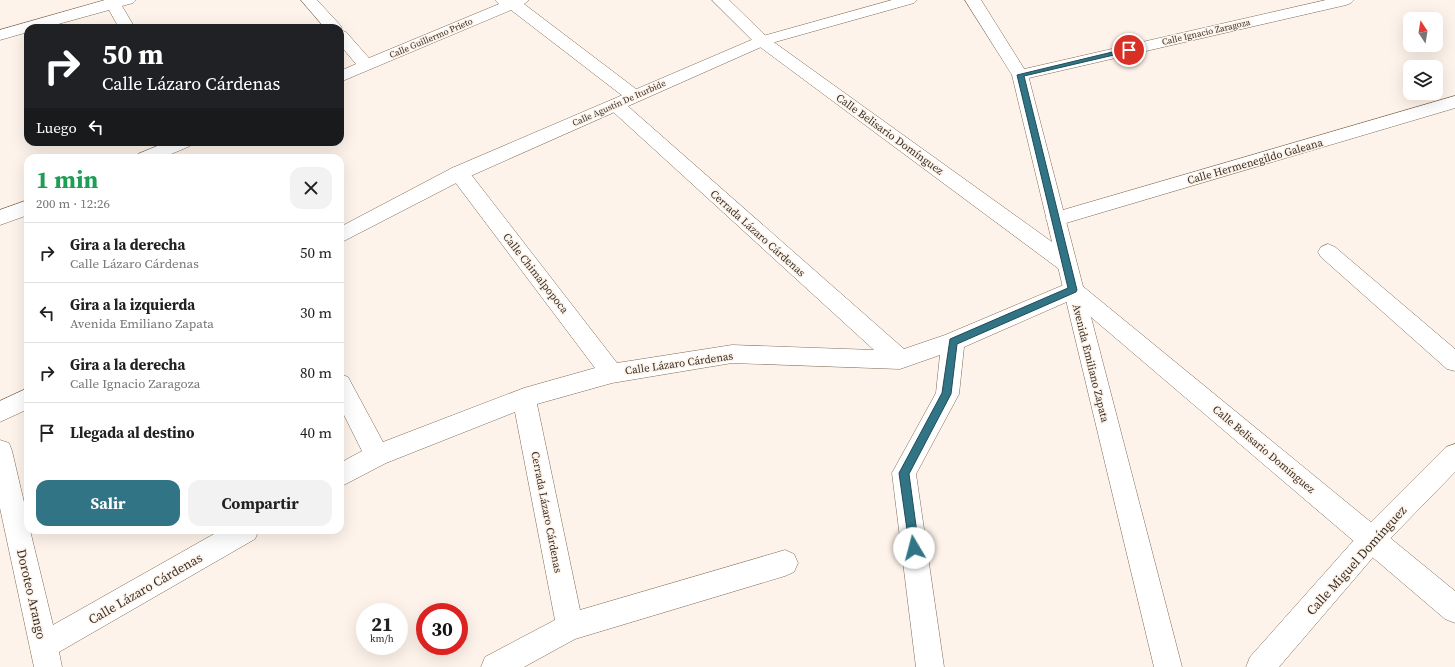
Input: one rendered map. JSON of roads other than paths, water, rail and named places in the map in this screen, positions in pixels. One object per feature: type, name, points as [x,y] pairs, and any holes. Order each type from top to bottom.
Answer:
[{"type":"street","points":[[309,0],[330,24]]},
{"type":"street","name":"Calle Belisario Domínguez","points":[[720,0],[762,40],[1066,262]]},
{"type":"street","name":"Calle Agustín De Iturbide","points":[[344,234],[459,174],[762,40],[909,0]]},
{"type":"street","name":"Avenida Emiliano Zapata","points":[[972,0],[1020,75],[1072,290],[1168,667]]},
{"type":"street","name":"Calle Ignacio Zaragoza","points":[[1020,75],[1346,0]]},
{"type":"street","points":[[38,24],[118,1],[127,24]]},
{"type":"street","points":[[512,1],[634,96]]},
{"type":"street","name":"Calle Guillermo Prieto","points":[[344,75],[512,1]]},
{"type":"street","points":[[0,35],[24,28]]},
{"type":"street","points":[[344,40],[367,66]]},
{"type":"street","name":"Calle Hermenegildo Galeana","points":[[1056,219],[1455,102]]},
{"type":"street","name":"Cerrada Lázaro Cárdenas","points":[[616,105],[900,360]]},
{"type":"street","points":[[155,154],[174,146]]},
{"type":"street","name":"Calle Chimalpopoca","points":[[459,174],[612,373]]},
{"type":"street","points":[[0,218],[24,209]]},
{"type":"street","points":[[1328,252],[1455,362]]},
{"type":"street","name":"Calle Belisario Domínguez","points":[[1072,290],[1455,609]]},
{"type":"street","name":"Calle Lázaro Cárdenas","points":[[344,474],[377,456],[524,398],[612,373],[732,354],[900,360],[953,342],[1072,290]]},
{"type":"street","points":[[930,667],[904,473],[947,394],[953,342]]},
{"type":"street","points":[[344,392],[377,456]]},
{"type":"street","name":"Cerrada Lázaro Cárdenas","points":[[524,398],[570,627]]},
{"type":"street","points":[[0,412],[24,400]]},
{"type":"street","name":"Doroteo Arango","points":[[0,451],[45,657]]},
{"type":"street","name":"Calle Miguel Domínguez","points":[[1260,667],[1372,539],[1455,455]]},
{"type":"street","name":"Calle Lázaro Cárdenas","points":[[45,657],[240,534]]},
{"type":"street","points":[[495,667],[570,627],[785,563]]}]
